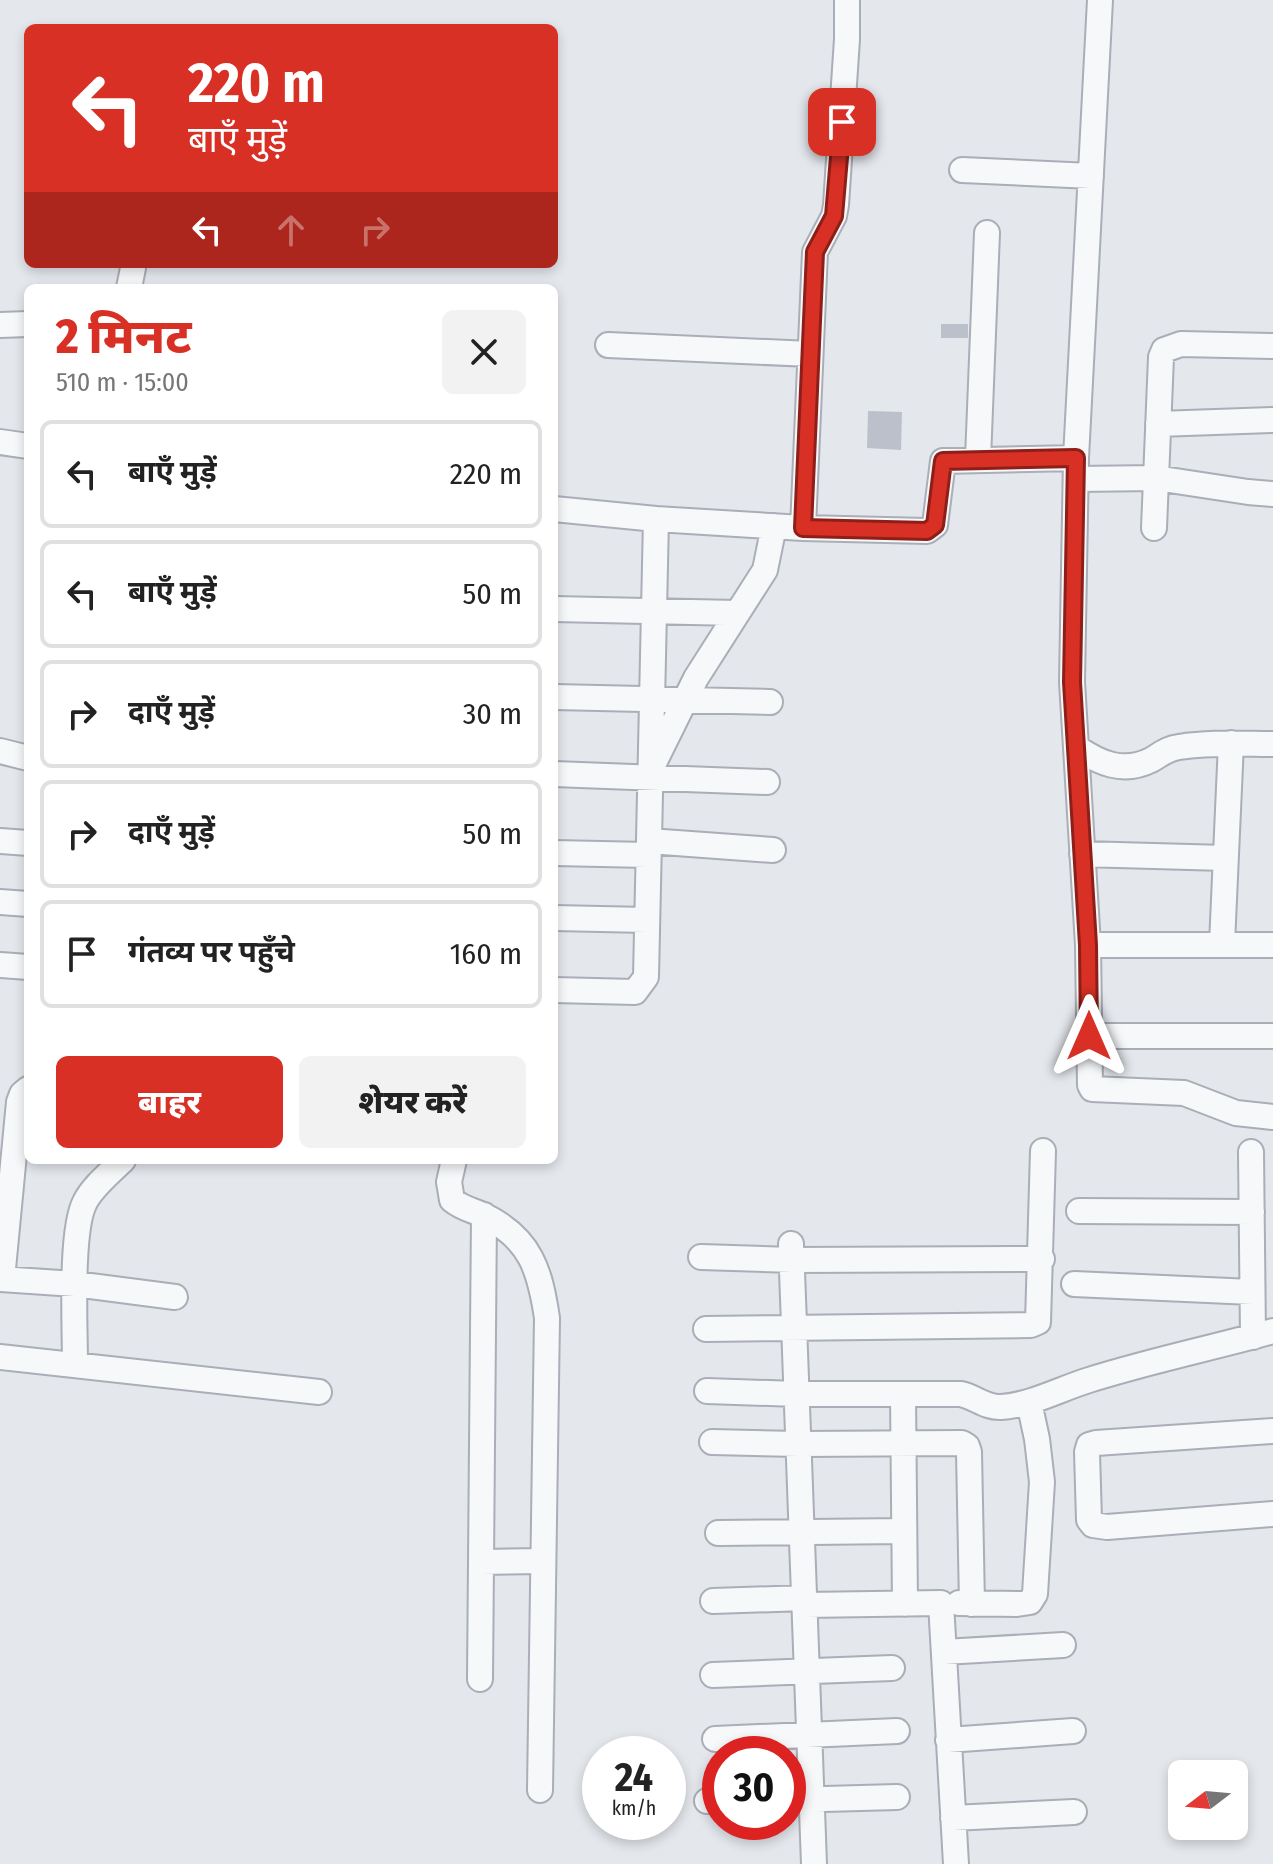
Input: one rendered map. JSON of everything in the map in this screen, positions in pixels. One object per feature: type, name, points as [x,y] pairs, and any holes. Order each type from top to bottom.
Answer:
[{"type":"street","points":[[803,528],[815,252],[834,216],[836,205],[847,0]]},
{"type":"street","points":[[1100,0],[1076,469],[1072,682],[1088,945],[1092,1089],[1184,1093],[1236,1113],[1273,1117]]},
{"type":"street","points":[[962,170],[1091,176]]},
{"type":"street","points":[[978,459],[987,233]]},
{"type":"street","points":[[0,325],[24,324]]},
{"type":"street","points":[[1154,528],[1161,357],[1164,350],[1181,344],[1273,346]]},
{"type":"street","points":[[608,345],[810,354]]},
{"type":"street","points":[[1158,424],[1273,420]]},
{"type":"street","points":[[0,442],[24,445]]},
{"type":"street","points":[[558,509],[803,528],[927,531],[935,525],[943,461],[978,459],[1273,494]]},
{"type":"street","points":[[558,990],[635,992],[646,977],[656,519]]},
{"type":"street","points":[[649,775],[685,700],[765,570],[774,526]]},
{"type":"street","points":[[558,609],[737,613]]},
{"type":"street","points":[[558,697],[770,702]]},
{"type":"street","points":[[1222,944],[1231,743]]},
{"type":"street","points":[[1076,747],[1099,763],[1118,767],[1138,766],[1177,747],[1273,744]]},
{"type":"street","points":[[0,751],[24,757]]},
{"type":"street","points":[[558,774],[649,775],[767,782]]},
{"type":"street","points":[[0,841],[24,843]]},
{"type":"street","points":[[558,853],[648,848],[773,850]]},
{"type":"street","points":[[1082,854],[1225,858]]},
{"type":"street","points":[[0,902],[24,904]]},
{"type":"street","points":[[558,918],[647,920]]},
{"type":"street","points":[[1088,945],[1273,945]]},
{"type":"street","points":[[0,965],[24,967]]},
{"type":"street","points":[[1089,1036],[1273,1036]]},
{"type":"street","points":[[24,1092],[19,1102],[1,1279],[75,1284],[175,1297]]},
{"type":"street","points":[[706,1329],[1031,1325],[1038,1322],[1043,1151]]},
{"type":"street","points":[[707,1391],[961,1394],[975,1397],[989,1406],[1001,1407],[1029,1402],[1088,1380],[1263,1334],[1252,1292],[1251,1152]]},
{"type":"street","points":[[75,1364],[75,1284],[81,1211],[86,1198],[119,1164]]},
{"type":"street","points":[[453,1164],[449,1182],[452,1200],[513,1233],[532,1258],[547,1318],[540,1790]]},
{"type":"street","points":[[1079,1211],[1252,1212]]},
{"type":"street","points":[[480,1679],[484,1215]]},
{"type":"street","points":[[701,1257],[791,1252],[1042,1259]]},
{"type":"street","points":[[791,1252],[809,1735],[806,1757]]},
{"type":"street","points":[[1074,1284],[1252,1292]]},
{"type":"street","points":[[0,1357],[319,1392]]},
{"type":"street","points":[[903,1394],[905,1604]]},
{"type":"street","points":[[713,1601],[1030,1602],[1035,1594],[1042,1482],[1029,1402]]},
{"type":"street","points":[[1273,1431],[1096,1443],[1089,1445],[1087,1452],[1089,1520],[1093,1525],[1107,1527],[1273,1514]]},
{"type":"street","points":[[712,1442],[962,1443],[968,1448],[972,1604]]},
{"type":"street","points":[[718,1533],[903,1531]]},
{"type":"street","points":[[481,1562],[542,1561]]},
{"type":"street","points":[[941,1603],[956,1864]]},
{"type":"street","points":[[944,1652],[1063,1645]]},
{"type":"street","points":[[713,1675],[892,1668]]},
{"type":"street","points":[[786,1736],[897,1731]]},
{"type":"street","points":[[948,1740],[1073,1731]]},
{"type":"street","points":[[806,1800],[897,1797]]},
{"type":"street","points":[[953,1818],[1074,1812]]},
{"type":"street","points":[[806,1827],[814,1864]]},
{"type":"building","points":[[941,324],[968,324],[968,338],[941,338]]},
{"type":"building","points":[[868,411],[902,412],[901,450],[867,448]]},
{"type":"route","points":[[842,122],[834,216],[815,252],[803,528],[927,531],[935,525],[943,461],[1076,458],[1072,682],[1088,945],[1089,1036]]}]
